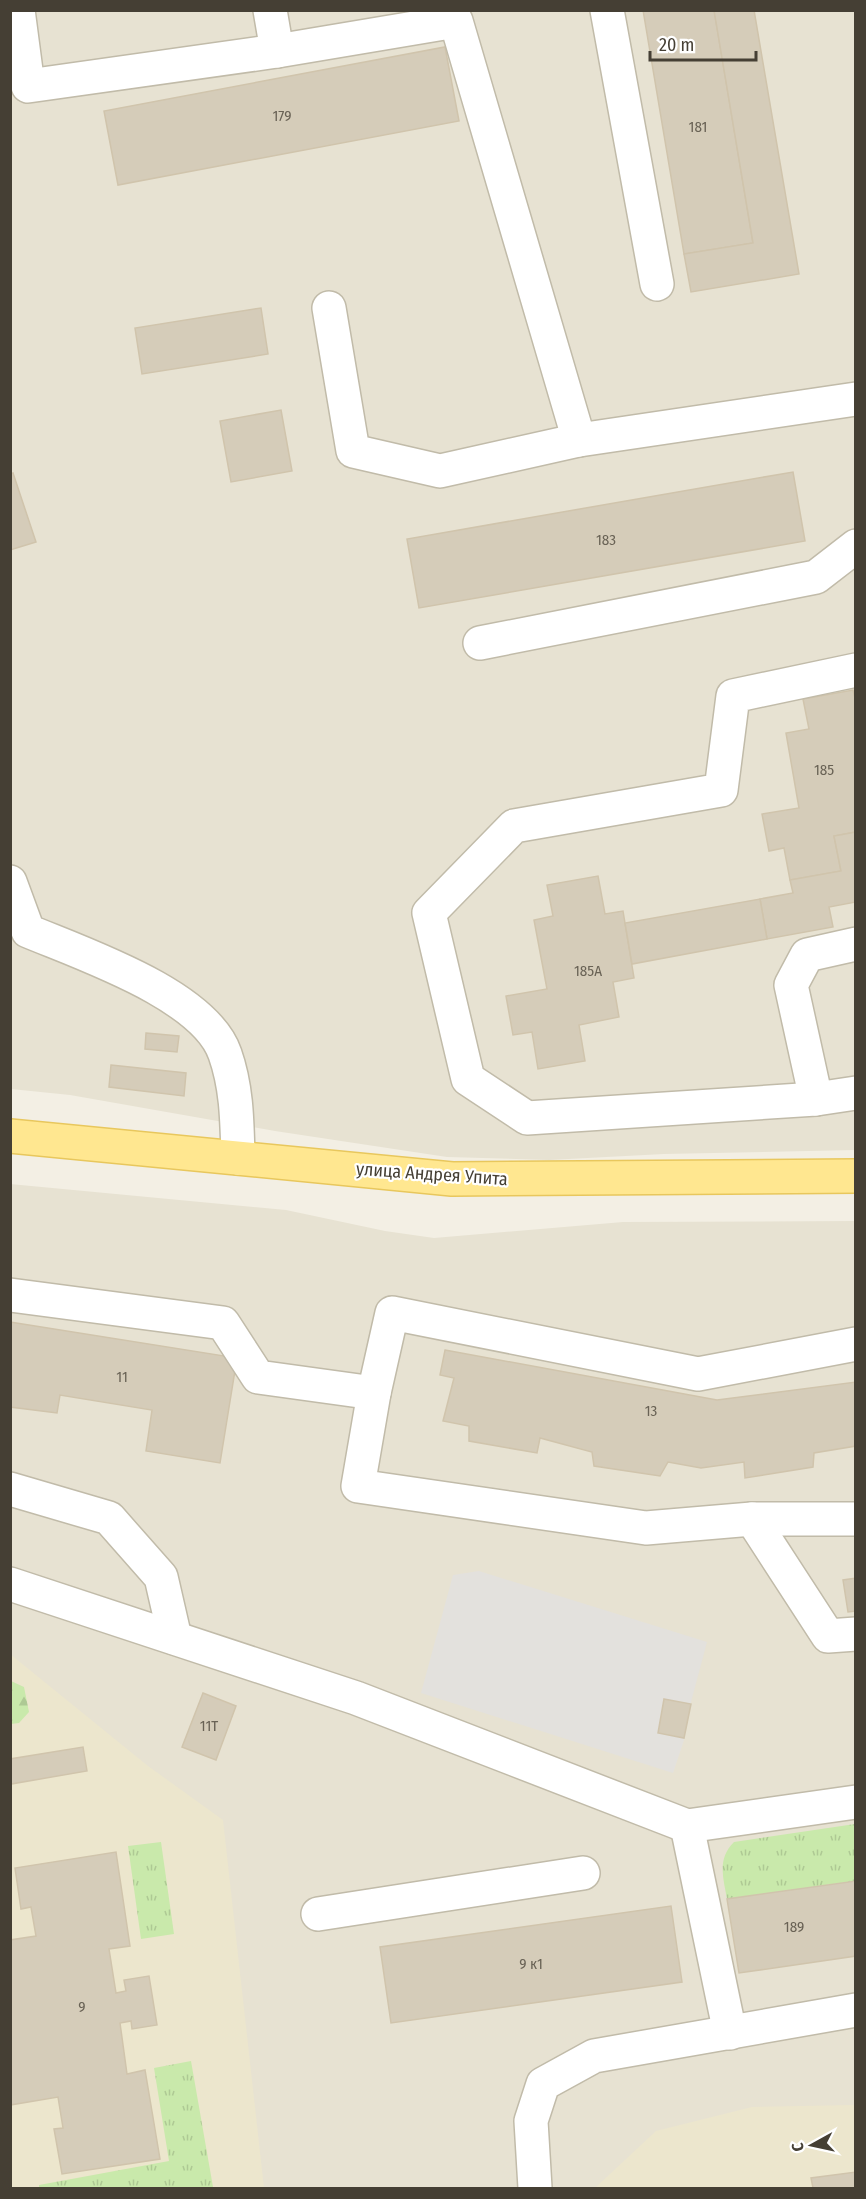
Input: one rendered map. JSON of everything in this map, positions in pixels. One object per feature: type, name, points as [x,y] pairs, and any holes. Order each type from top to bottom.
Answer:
[{"type":"main road","name":"улица Андрея Упита","points":[[10,1136],[452,1179],[855,1176]]},
{"type":"lane","points":[[18,10],[28,86],[277,51],[456,21],[579,440]]},
{"type":"lane","points":[[270,10],[277,51]]},
{"type":"lane","points":[[607,10],[657,284]]},
{"type":"lane","points":[[329,308],[353,451],[440,471],[579,440],[855,399]]},
{"type":"lane","points":[[480,642],[816,578],[855,546]]},
{"type":"lane","points":[[855,670],[733,696],[721,790],[514,826],[429,913],[468,1079],[527,1119],[816,1099],[855,1093]]},
{"type":"lane","points":[[10,882],[28,931],[143,980],[210,1027],[225,1052],[235,1089],[238,1158]]},
{"type":"lane","points":[[816,1099],[791,985],[807,955],[855,944]]},
{"type":"lane","points":[[10,1295],[223,1323],[258,1377],[374,1393]]},
{"type":"lane","points":[[855,1344],[698,1374],[392,1313],[374,1393],[358,1486],[646,1528],[752,1519],[855,1519]]},
{"type":"lane","points":[[10,1489],[109,1518],[161,1577],[175,1638]]},
{"type":"lane","points":[[752,1519],[828,1636],[855,1634]]},
{"type":"lane","points":[[10,1584],[356,1698],[687,1826],[855,1802]]},
{"type":"lane","points":[[687,1826],[730,2033]]},
{"type":"lane","points":[[318,1914],[583,1873]]},
{"type":"lane","points":[[535,2188],[531,2121],[543,2084],[594,2056],[855,2010]]},
{"type":"shaded area","points":[[11,11],[855,11],[855,1150],[664,1154],[549,1160],[447,1157],[275,1131],[70,1095],[11,1089]]},
{"type":"shaded area","points":[[10,1184],[286,1210],[385,1231],[434,1238],[623,1222],[855,1221],[855,2188],[11,2188]]},
{"type":"shaded area","points":[[479,1571],[707,1642],[691,1702],[684,1740],[673,1773],[421,1693],[453,1575]]},
{"type":"shaded area","points":[[10,1654],[148,1766],[223,1820],[264,2188],[11,2188]]},
{"type":"shaded area","points":[[855,2105],[855,2188],[595,2188],[656,2131],[752,2107]]},
{"type":"green space","points":[[11,1681],[24,1687],[29,1712],[19,1723],[11,1724]]},
{"type":"green space","points":[[855,1824],[855,1881],[727,1899],[723,1862],[734,1842]]},
{"type":"green space","points":[[161,1842],[174,1934],[141,1939],[128,1846]]},
{"type":"green space","points":[[191,2061],[213,2187],[39,2188],[39,2185],[169,2161],[154,2068]]},
{"type":"building","points":[[643,10],[714,10],[753,243],[684,254]]},
{"type":"building","points":[[714,10],[754,10],[799,274],[691,292],[684,254],[753,243]]},
{"type":"building","points":[[445,47],[459,121],[118,185],[104,111]]},
{"type":"building","points":[[261,308],[268,354],[142,374],[135,328]]},
{"type":"building","points":[[281,410],[292,471],[231,482],[220,421]]},
{"type":"building","points":[[793,472],[805,541],[419,608],[407,539]]},
{"type":"building","points":[[13,473],[36,542],[10,550],[10,474]]},
{"type":"building","points":[[853,690],[856,702],[856,832],[834,836],[841,871],[790,880],[784,848],[769,851],[762,814],[799,808],[786,733],[809,729],[803,699]]},
{"type":"building","points":[[856,832],[856,902],[829,907],[833,927],[767,939],[760,899],[793,893],[790,880],[841,871],[834,836]]},
{"type":"building","points":[[598,876],[605,914],[623,911],[634,978],[613,982],[619,1017],[579,1025],[585,1061],[538,1069],[532,1032],[513,1035],[506,996],[547,989],[534,920],[553,916],[547,885]]},
{"type":"building","points":[[760,899],[767,939],[632,964],[625,923]]},
{"type":"building","points":[[146,1033],[179,1036],[177,1052],[145,1049]]},
{"type":"building","points":[[111,1065],[186,1073],[184,1096],[109,1087]]},
{"type":"building","points":[[10,1322],[237,1358],[220,1463],[146,1451],[152,1410],[60,1395],[57,1413],[10,1407]]},
{"type":"building","points":[[445,1350],[717,1400],[856,1382],[856,1446],[814,1453],[813,1467],[745,1478],[744,1462],[701,1468],[668,1462],[660,1476],[594,1466],[592,1452],[540,1438],[537,1453],[469,1441],[469,1426],[443,1421],[454,1378],[440,1375]]},
{"type":"building","points":[[856,1578],[856,1611],[848,1612],[843,1580]]},
{"type":"building","points":[[203,1693],[236,1706],[216,1760],[182,1747]]},
{"type":"building","points":[[664,1699],[691,1704],[684,1738],[658,1733]]},
{"type":"building","points":[[83,1747],[87,1771],[11,1784],[10,1759]]},
{"type":"building","points":[[116,1852],[130,1946],[109,1949],[116,1993],[126,1991],[124,1980],[149,1976],[157,2025],[132,2029],[131,2021],[120,2023],[127,2074],[145,2070],[160,2159],[62,2174],[54,2129],[63,2128],[58,2097],[10,2105],[10,1940],[36,1936],[31,1907],[21,1909],[15,1868]]},
{"type":"building","points":[[856,1881],[856,1956],[739,1973],[727,1899]]},
{"type":"building","points":[[671,1906],[682,1982],[391,2023],[380,1947]]},
{"type":"building","points":[[856,2172],[856,2188],[813,2188],[811,2178]]}]
